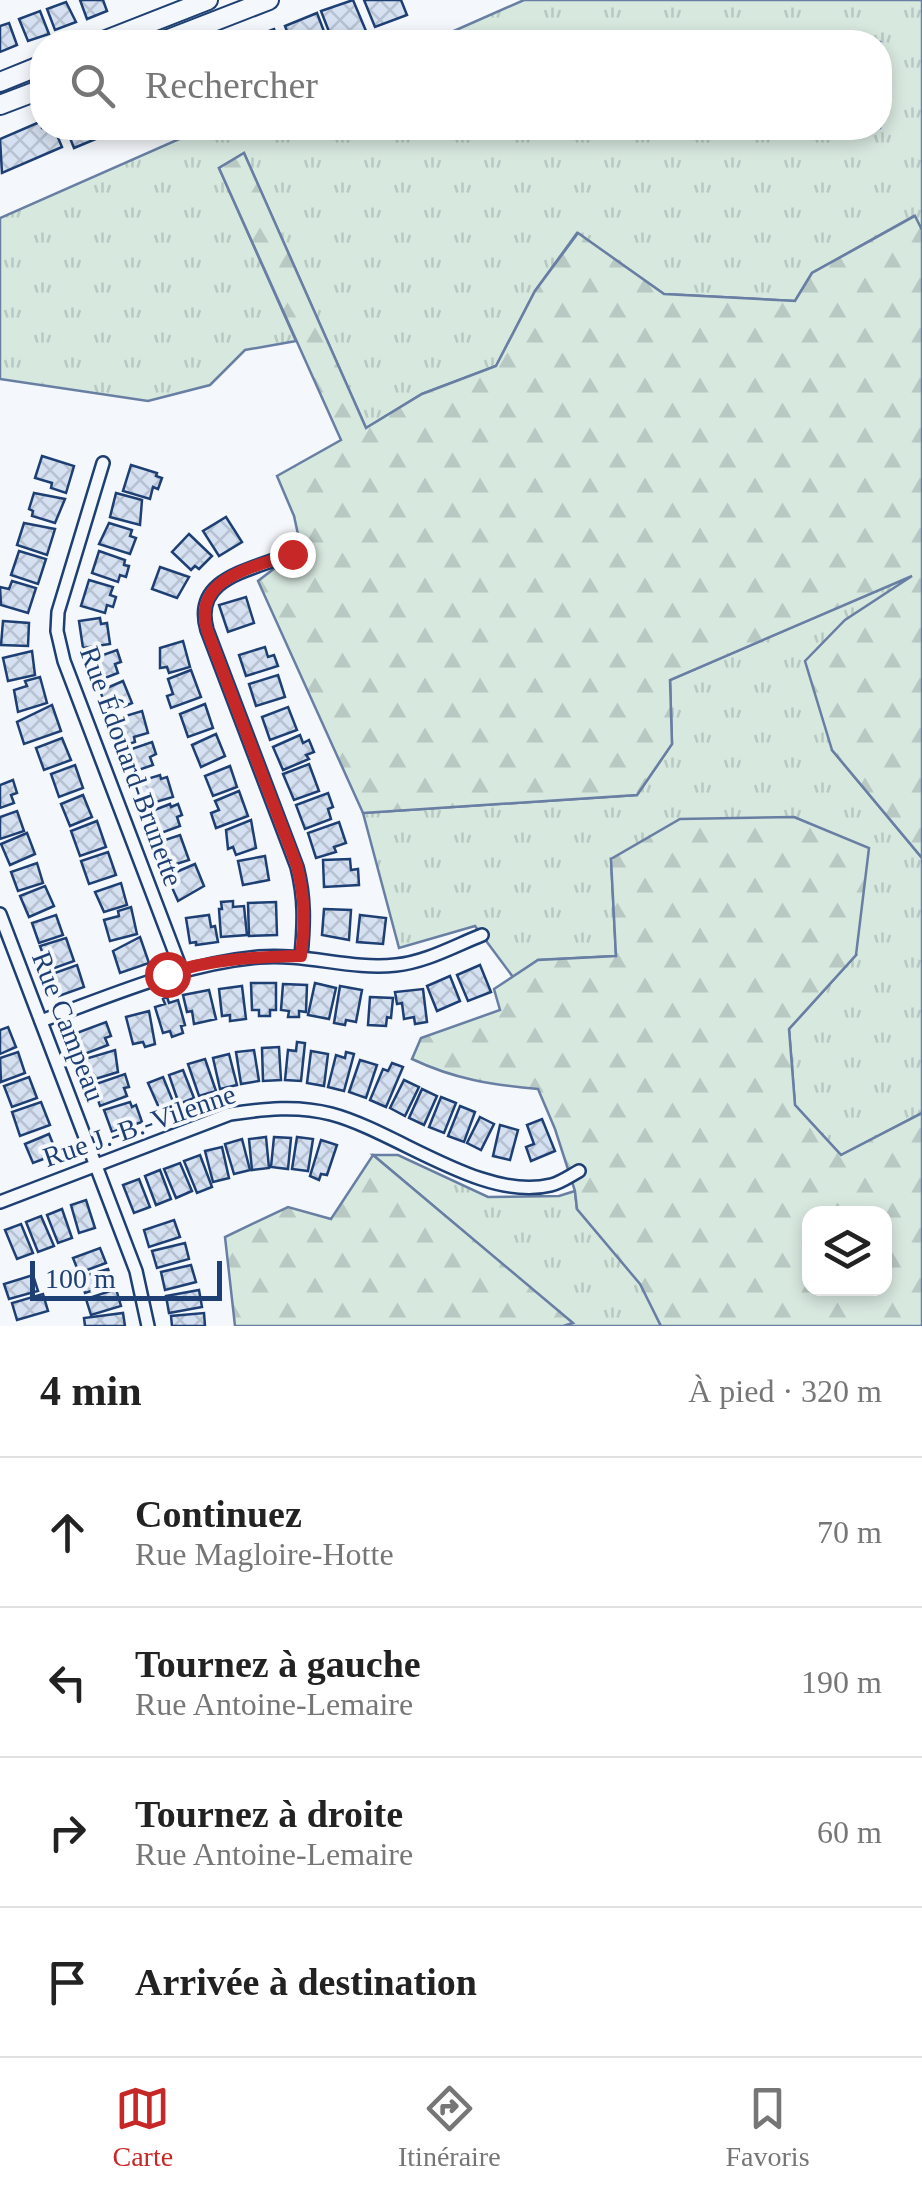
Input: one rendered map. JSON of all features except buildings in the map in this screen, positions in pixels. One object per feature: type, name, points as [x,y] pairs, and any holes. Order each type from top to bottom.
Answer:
[{"type":"street","points":[[132,30],[208,0]]},
{"type":"street","points":[[192,30],[269,0]]},
{"type":"street","points":[[0,82],[30,70]]},
{"type":"street","points":[[0,105],[30,93]]},
{"type":"street","name":"Rue Édouard-Brunette","points":[[103,463],[64,589],[57,631],[64,660],[181,969]]},
{"type":"street","points":[[301,548],[217,584],[204,613],[207,630],[297,866],[305,920],[301,956]]},
{"type":"street","name":"Rue Campeau","points":[[0,914],[136,1271],[148,1326]]},
{"type":"street","points":[[41,1021],[181,969],[259,957],[301,956],[370,966],[398,965],[425,959],[482,935]]},
{"type":"street","name":"Rue J.-B.-Vilenne","points":[[0,1202],[230,1114],[265,1109],[298,1108],[329,1113],[483,1180],[550,1185],[579,1172]]},
{"type":"green space","points":[[524,0],[922,0],[922,230],[914,216],[812,273],[795,301],[664,294],[577,233],[535,291],[496,366],[422,394],[366,428],[244,153],[219,168],[296,341],[245,350],[210,385],[148,401],[0,379],[0,218],[177,140],[892,140],[892,30],[456,30]]},
{"type":"green space","points":[[244,153],[366,428],[422,394],[496,366],[535,291],[578,233],[664,294],[795,301],[812,273],[915,216],[922,230],[922,858],[832,750],[805,661],[845,620],[912,576],[670,680],[672,744],[637,795],[363,813],[258,581],[301,548],[294,516],[277,476],[341,440],[219,168]]},
{"type":"green space","points":[[922,571],[832,750],[922,858],[922,1113],[841,1155],[795,1105],[789,1029],[856,955],[611,859],[616,956],[538,960],[513,977],[475,926],[399,948],[363,813],[637,795],[672,744],[670,680]]},
{"type":"green space","points":[[794,817],[869,848],[856,955],[789,1029],[795,1105],[841,1155],[922,1113],[922,1326],[661,1326],[640,1284],[577,1209],[555,1129],[538,1089],[474,1080],[412,1059],[421,1038],[500,1010],[494,989],[538,960],[616,956],[611,859],[680,819]]},
{"type":"green space","points":[[373,1155],[398,1155],[488,1197],[559,1196],[575,1191],[577,1209],[641,1284],[661,1326],[563,1326],[572,1323]]},
{"type":"green space","points":[[373,1155],[573,1323],[235,1326],[225,1237],[288,1207],[331,1219]]},
{"type":"route","points":[[167,974],[259,957],[301,956],[305,920],[297,866],[204,622],[206,604],[217,584],[292,554]]}]
